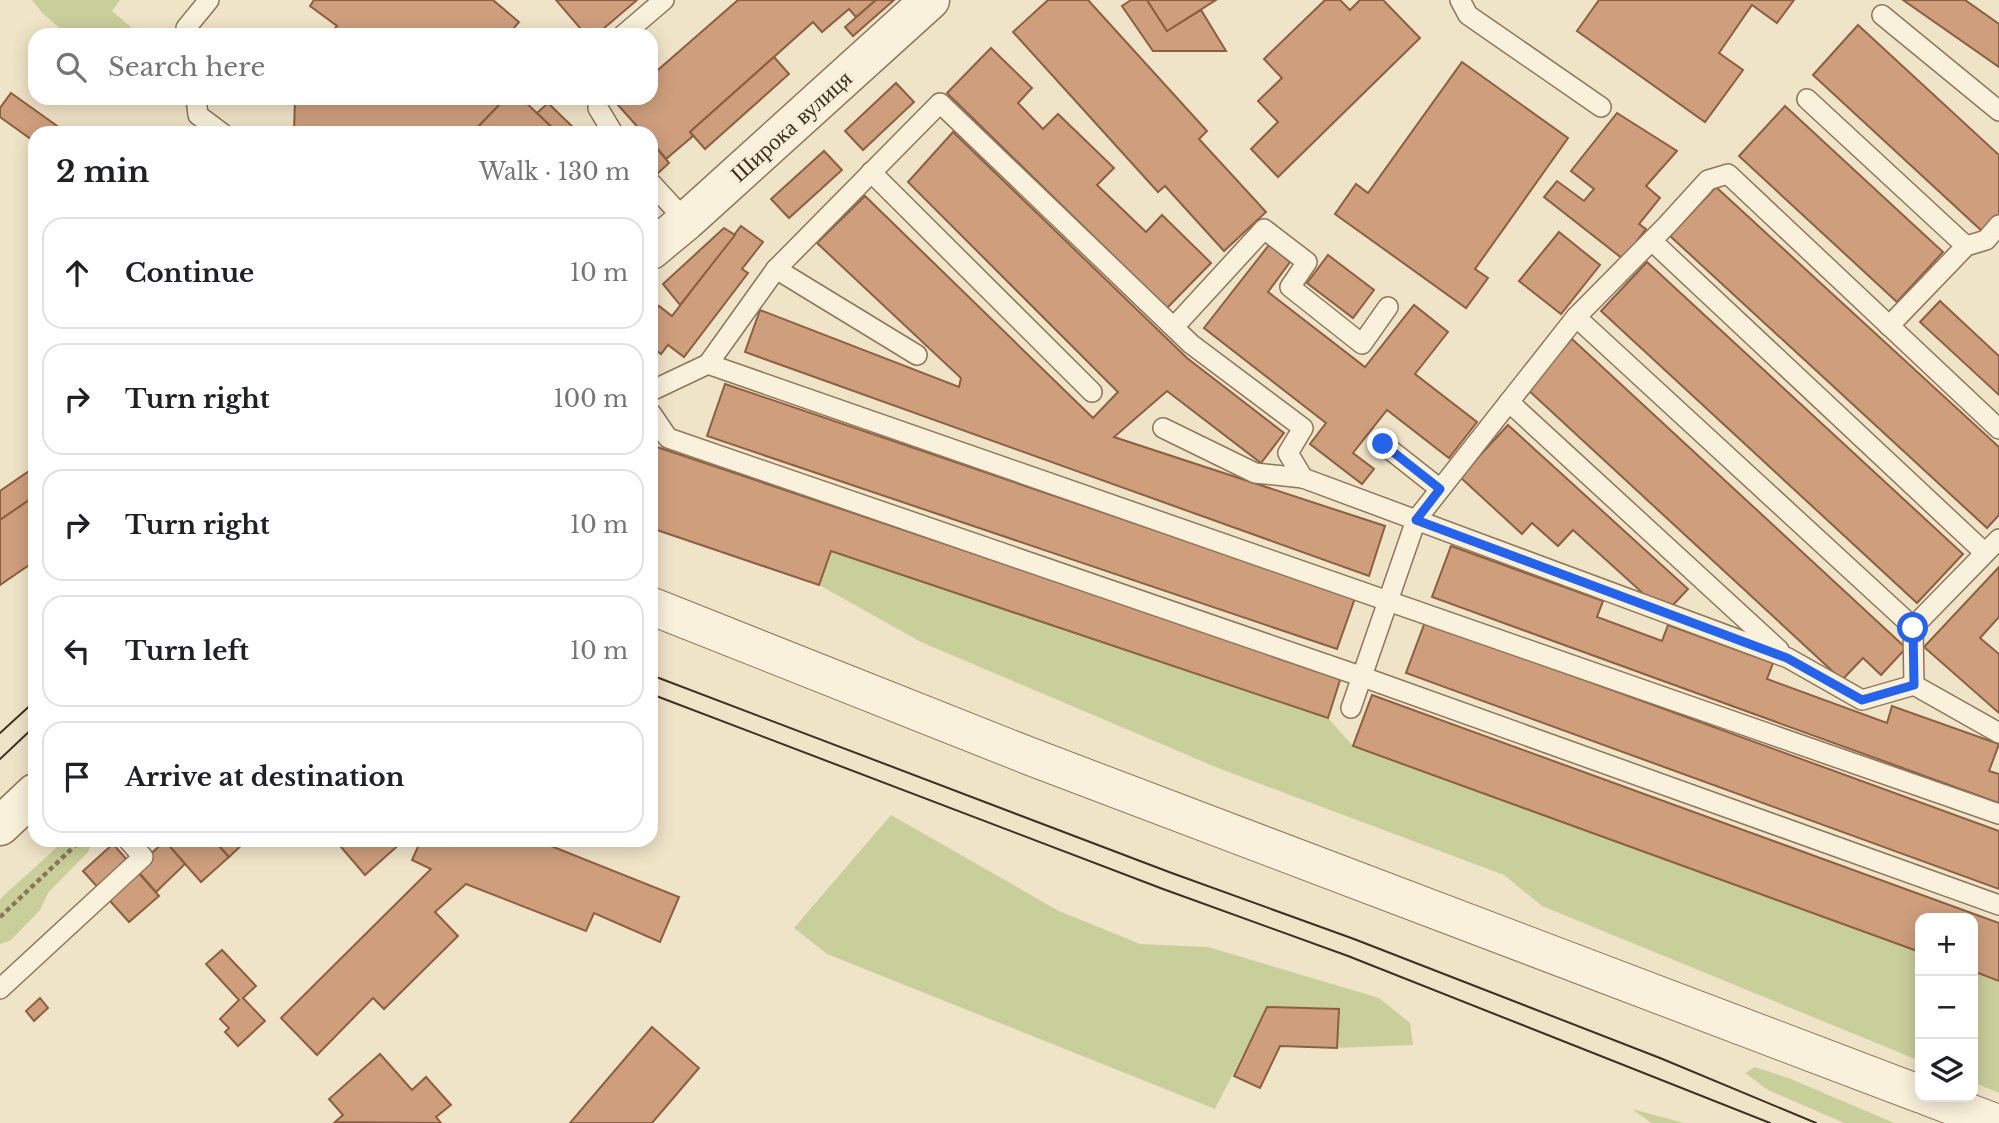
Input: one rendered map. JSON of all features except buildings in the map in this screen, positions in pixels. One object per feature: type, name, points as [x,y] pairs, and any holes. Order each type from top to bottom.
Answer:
[{"type":"street","name":"Широка вулиця","points":[[658,244],[930,0]]},
{"type":"street","points":[[658,609],[1029,756],[1915,1092]]},
{"type":"street","points":[[0,826],[28,800]]},
{"type":"street","points":[[1941,1102],[1997,1123]]},
{"type":"lane","points":[[186,28],[209,0]]},
{"type":"lane","points":[[631,28],[664,0]]},
{"type":"lane","points":[[1460,0],[1468,15],[1601,107]]},
{"type":"lane","points":[[1882,15],[1999,111]]},
{"type":"lane","points":[[1807,99],[1966,246]]},
{"type":"lane","points":[[658,388],[708,364],[776,269],[940,103],[1191,344],[1303,428],[1288,453],[1303,478]]},
{"type":"lane","points":[[197,105],[198,115],[213,126]]},
{"type":"lane","points":[[598,105],[609,126]]},
{"type":"lane","points":[[871,172],[1092,392]]},
{"type":"lane","points":[[1351,708],[1416,520],[1576,317],[1708,180],[1728,174],[1999,429]]},
{"type":"lane","points":[[658,191],[686,221]]},
{"type":"lane","points":[[1889,326],[1966,246],[1986,240],[1999,225]]},
{"type":"lane","points":[[1174,327],[1264,229],[1307,262],[1290,287],[1362,344],[1388,307]]},
{"type":"lane","points":[[1652,241],[1985,553]]},
{"type":"lane","points":[[776,269],[917,355]]},
{"type":"lane","points":[[1576,317],[1913,628]]},
{"type":"lane","points":[[708,364],[1999,814]]},
{"type":"lane","points":[[1508,402],[1787,658]]},
{"type":"lane","points":[[658,423],[668,438],[1363,677],[1999,905]]},
{"type":"lane","points":[[1163,428],[1255,473],[1303,478],[1787,658],[1862,700],[1914,685],[1999,733]]},
{"type":"lane","points":[[1383,444],[1440,489]]},
{"type":"lane","points":[[1914,685],[1913,628],[1999,539]]},
{"type":"lane","points":[[0,989],[143,857],[134,847]]},
{"type":"path","points":[[0,918],[75,847]]},
{"type":"green space","points":[[32,0],[120,0],[112,11],[132,28],[60,28]]},
{"type":"green space","points":[[831,551],[1328,718],[1353,746],[1915,950],[1915,1059],[1542,906],[1504,875],[1218,768],[921,642],[819,585]]},
{"type":"green space","points":[[891,815],[1059,911],[1140,944],[1208,947],[1379,998],[1410,1023],[1413,1045],[1337,1048],[1339,1009],[1267,1007],[1215,1109],[827,954],[794,928]]},
{"type":"green space","points":[[57,847],[90,847],[48,893],[40,910],[11,940],[0,944],[0,899]]},
{"type":"green space","points":[[1978,973],[1999,981],[1999,1093],[1978,1084]]},
{"type":"green space","points":[[1755,1067],[1791,1079],[1894,1123],[1844,1123],[1768,1090],[1745,1073]]},
{"type":"green space","points":[[1632,1109],[1684,1123],[1651,1123]]},
{"type":"tram line","points":[[658,678],[1169,872],[1354,939],[1660,1058],[1816,1123]]},
{"type":"tram line","points":[[658,697],[1163,889],[1348,956],[1770,1123]]},
{"type":"tram line","points":[[0,733],[28,707]]},
{"type":"tram line","points":[[0,759],[28,733]]},
{"type":"route","points":[[1383,444],[1440,489],[1416,520],[1787,658],[1862,700],[1914,685],[1913,628]]}]
